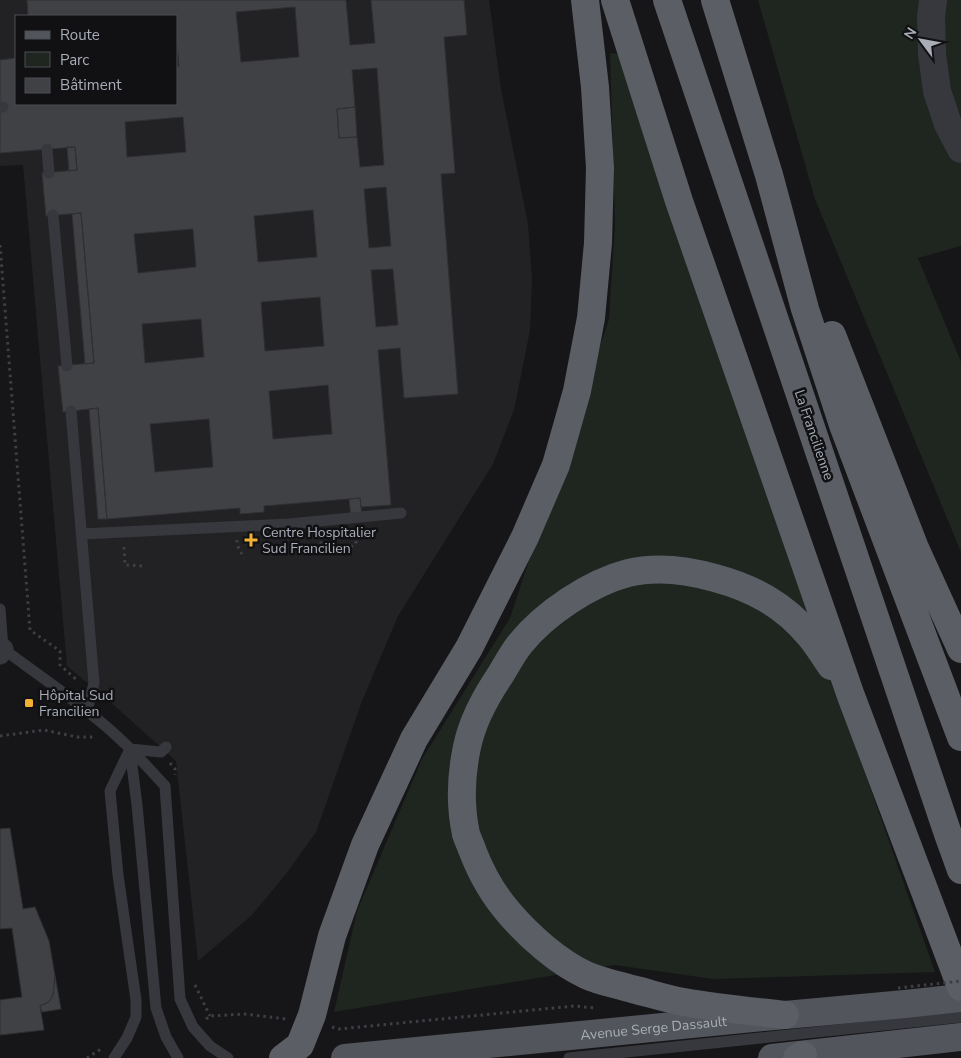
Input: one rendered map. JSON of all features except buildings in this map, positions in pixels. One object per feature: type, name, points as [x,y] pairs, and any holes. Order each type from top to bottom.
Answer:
[{"type":"highway","points":[[282,1058],[300,1045],[309,1023],[332,936],[364,845],[414,739],[469,648],[525,537],[556,465],[577,391],[591,318],[598,243],[600,168],[595,87],[585,0]]},
{"type":"highway","points":[[615,0],[679,201],[851,696],[961,987]]},
{"type":"highway","name":"La Francilienne","points":[[667,0],[961,870]]},
{"type":"highway","points":[[716,0],[769,175],[805,309],[843,426],[961,737]]},
{"type":"highway","points":[[805,309],[827,322],[915,548],[961,650]]},
{"type":"highway","points":[[915,548],[932,557],[961,617]]},
{"type":"highway","points":[[785,1015],[682,1002],[603,982],[583,974],[543,946],[500,903],[480,869],[468,840],[462,789],[467,745],[490,690],[521,644],[535,628],[581,593],[596,585],[629,573],[649,570],[686,571],[708,576],[744,587],[774,602],[789,614],[808,634],[830,666],[839,684],[851,696]]},
{"type":"main road","name":"Avenue Serge Dassault","points":[[772,1058],[800,1056],[908,1014],[961,998]]},
{"type":"main road","name":"Avenue Serge Dassault","points":[[345,1058],[785,1015],[908,1014],[961,1038]]},
{"type":"street","points":[[933,0],[930,17],[937,91],[948,124],[961,149]]},
{"type":"lane","points":[[47,149],[49,172]]},
{"type":"lane","points":[[53,215],[67,366]]},
{"type":"lane","points":[[72,411],[94,683],[88,711]]},
{"type":"lane","points":[[82,534],[289,524],[401,513]]},
{"type":"lane","points":[[0,609],[2,651],[88,711],[130,749],[165,786],[180,998],[193,1027],[210,1046],[228,1058]]},
{"type":"lane","points":[[130,749],[161,752],[166,747]]},
{"type":"lane","points":[[114,1058],[127,1038],[136,1017],[136,1000],[118,875],[110,791],[130,749]]},
{"type":"lane","points":[[130,749],[156,1008],[166,1037],[178,1058]]},
{"type":"lane","points":[[569,1058],[908,1014],[961,1017]]},
{"type":"path","points":[[0,245],[30,630],[60,651],[60,665],[80,683],[93,687]]},
{"type":"path","points":[[0,736],[44,730],[78,737],[94,737],[104,725]]},
{"type":"path","points":[[908,1014],[961,981]]},
{"type":"path","points":[[193,1027],[210,1016],[244,1014],[339,1029],[574,1006],[597,1008]]},
{"type":"path","points":[[87,1058],[100,1050],[112,1033],[127,1038]]},
{"type":"shaded area","name":"Centre Hospitalier Sud Francilien","points":[[0,0],[489,0],[501,89],[528,224],[532,278],[530,330],[514,410],[493,464],[398,616],[362,701],[316,832],[286,874],[251,916],[198,961],[176,761],[67,666],[23,165],[0,166]]},
{"type":"green space","points":[[758,0],[961,0],[961,246],[918,258],[961,362],[961,552],[815,199]]},
{"type":"green space","points":[[610,53],[620,54],[813,625],[935,972],[713,979],[615,965],[334,1012],[357,911],[422,759],[510,618],[609,319],[615,224]]},
{"type":"place","name":"Centre Hospitalier Sud Francilien","points":[[251,540]]},
{"type":"place","name":"Hôpital Sud Francilien","points":[[29,703]]}]
